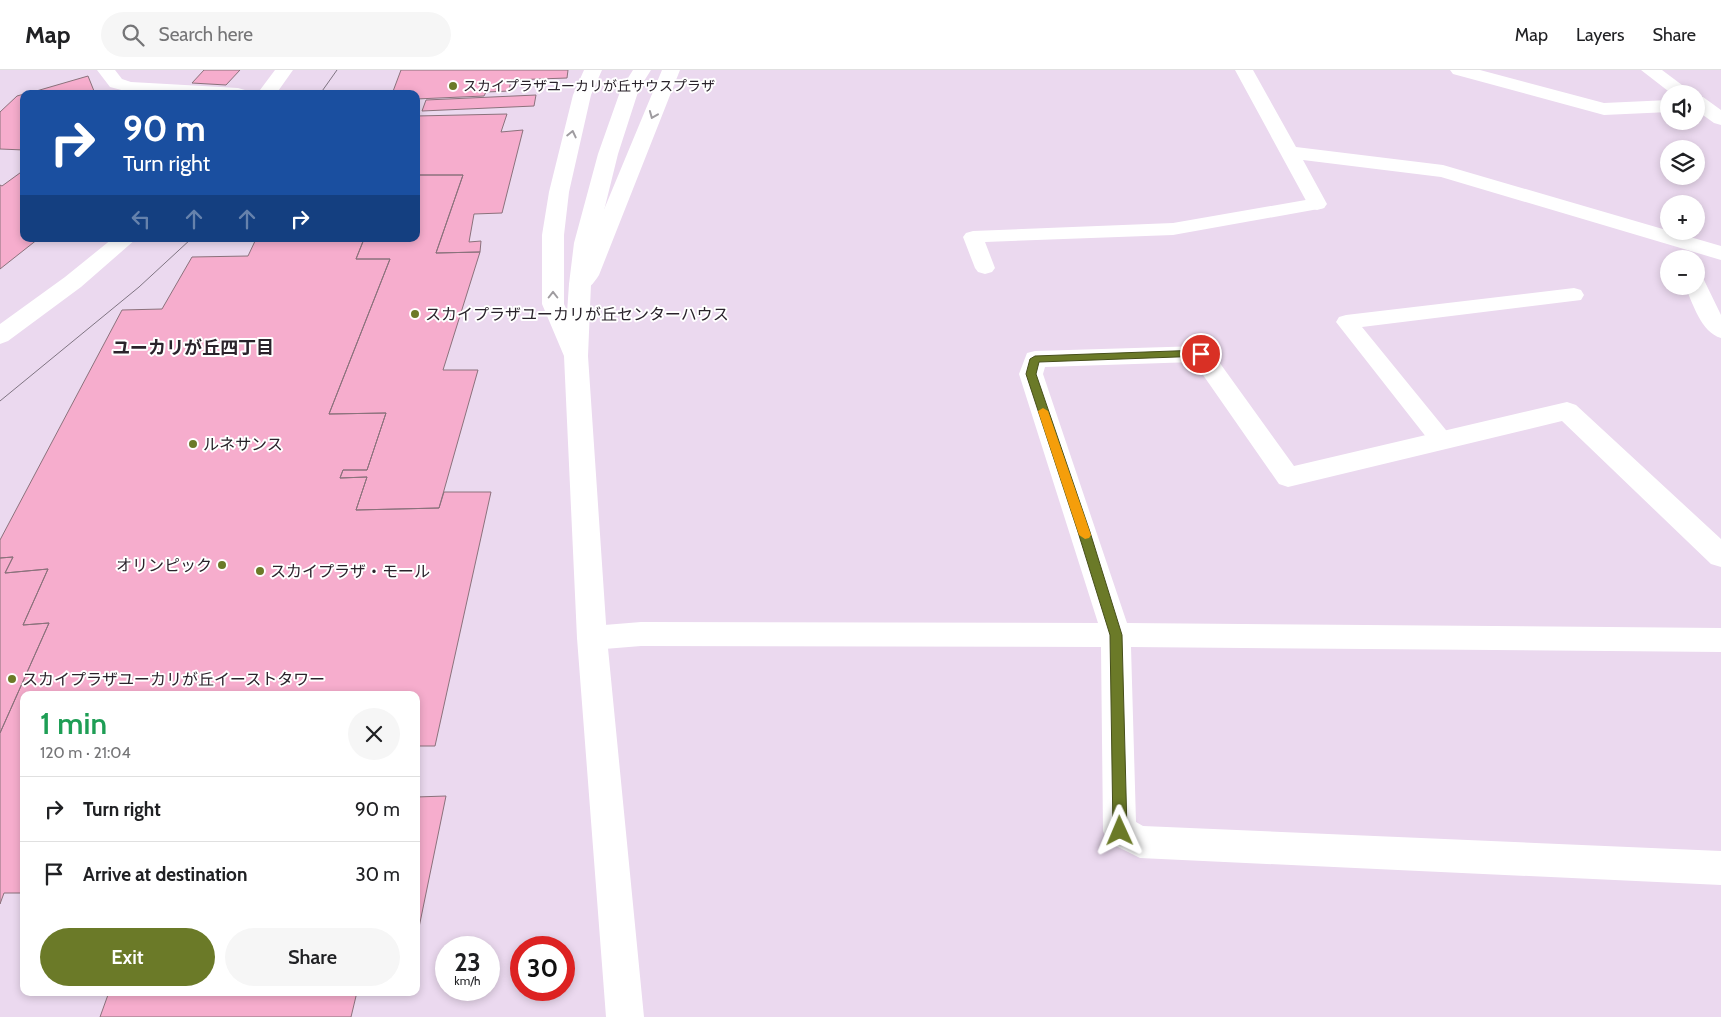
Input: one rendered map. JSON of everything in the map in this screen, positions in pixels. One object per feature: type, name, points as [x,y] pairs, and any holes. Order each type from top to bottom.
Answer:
[{"type":"street","points":[[106,70],[116,83],[129,87],[176,90]]},
{"type":"street","points":[[269,90],[284,70]]},
{"type":"street","points":[[576,356],[553,304],[553,235],[559,192],[582,94],[594,70]]},
{"type":"street","points":[[625,1017],[592,638],[576,356],[580,284],[585,243],[608,154],[630,89],[642,70]]},
{"type":"street","points":[[580,284],[588,275],[672,70]]},
{"type":"street","points":[[1244,70],[1316,204]]},
{"type":"street","points":[[1459,70],[1604,109],[1660,106]]},
{"type":"street","points":[[1650,70],[1672,85]]},
{"type":"street","points":[[1705,104],[1721,104]]},
{"type":"street","points":[[1705,109],[1721,119]]},
{"type":"street","points":[[1289,152],[1442,171],[1680,250]]},
{"type":"street","points":[[0,336],[73,282],[121,242]]},
{"type":"street","points":[[1705,255],[1721,254]]},
{"type":"street","points":[[1700,295],[1710,318],[1721,330]]},
{"type":"street","points":[[1721,556],[1566,411],[1288,477],[1201,354],[1035,359],[1031,374],[1116,635],[1120,831],[1140,842],[1721,868]]},
{"type":"street","points":[[592,638],[641,634],[1116,635],[1721,640]]},
{"type":"lane","points":[[985,268],[973,237],[1173,229],[1316,204]]},
{"type":"lane","points":[[1442,441],[1346,322],[1574,295]]},
{"type":"building","points":[[204,70],[240,70],[226,85],[192,83]]},
{"type":"building","name":"スカイプラザユーカリが丘サウスプラザ","points":[[401,70],[568,70],[567,78],[511,80],[509,91],[486,92],[484,96],[420,99],[420,90],[394,90]]},
{"type":"building","points":[[88,76],[94,90],[40,90]]},
{"type":"building","points":[[20,95],[20,150],[0,149],[0,112]]},
{"type":"building","points":[[536,95],[534,106],[422,111],[426,100]]},
{"type":"building","points":[[507,114],[501,132],[523,130],[502,213],[474,214],[469,242],[481,241],[480,252],[436,253],[463,175],[420,175],[420,116]]},
{"type":"building","points":[[20,173],[20,242],[34,242],[0,269],[0,185],[2,186]]},
{"type":"building","name":"スカイプラザユーカリが丘センターハウス","points":[[420,175],[463,175],[436,253],[480,252],[443,370],[478,370],[439,508],[356,510],[367,477],[340,478],[343,470],[367,470],[386,413],[329,414],[390,259],[356,259],[363,242],[420,242]]},
{"type":"building","name":"スカイプラザ・モール","points":[[255,242],[363,242],[356,259],[390,259],[329,414],[386,413],[367,470],[343,470],[340,478],[367,477],[356,510],[439,508],[444,492],[491,492],[435,746],[420,746],[420,691],[20,691],[20,893],[4,893],[0,904],[0,733],[49,623],[23,625],[48,569],[5,573],[13,557],[0,558],[0,540],[122,310],[162,309],[192,257],[248,256]]},
{"type":"building","name":"スカイプラザユーカリが丘イーストタワー","points":[[13,557],[5,573],[48,569],[23,625],[49,623],[0,733],[0,558]]},
{"type":"building","points":[[446,796],[420,923],[420,797]]},
{"type":"building","points":[[108,996],[356,996],[351,1017],[100,1017]]},
{"type":"tram line","points":[[323,90],[337,70]]},
{"type":"tram line","points":[[0,401],[139,287],[188,242]]},
{"type":"slow traffic","points":[[1043,411],[1085,535]]},
{"type":"place","name":"スカイプラザユーカリが丘サウスプラザ","points":[[453,86]]},
{"type":"place","name":"スカイプラザユーカリが丘センターハウス","points":[[415,314]]},
{"type":"place","name":"ルネサンス","points":[[193,444]]},
{"type":"place","name":"オリンピック","points":[[222,565]]},
{"type":"place","name":"スカイプラザ・モール","points":[[260,571]]},
{"type":"place","name":"スカイプラザユーカリが丘イーストタワー","points":[[12,679]]},
{"type":"district","name":"ユーカリが丘四丁目","points":[[193,348]]},
{"type":"route","points":[[1120,831],[1116,635],[1031,374],[1035,359],[1201,354]]}]
